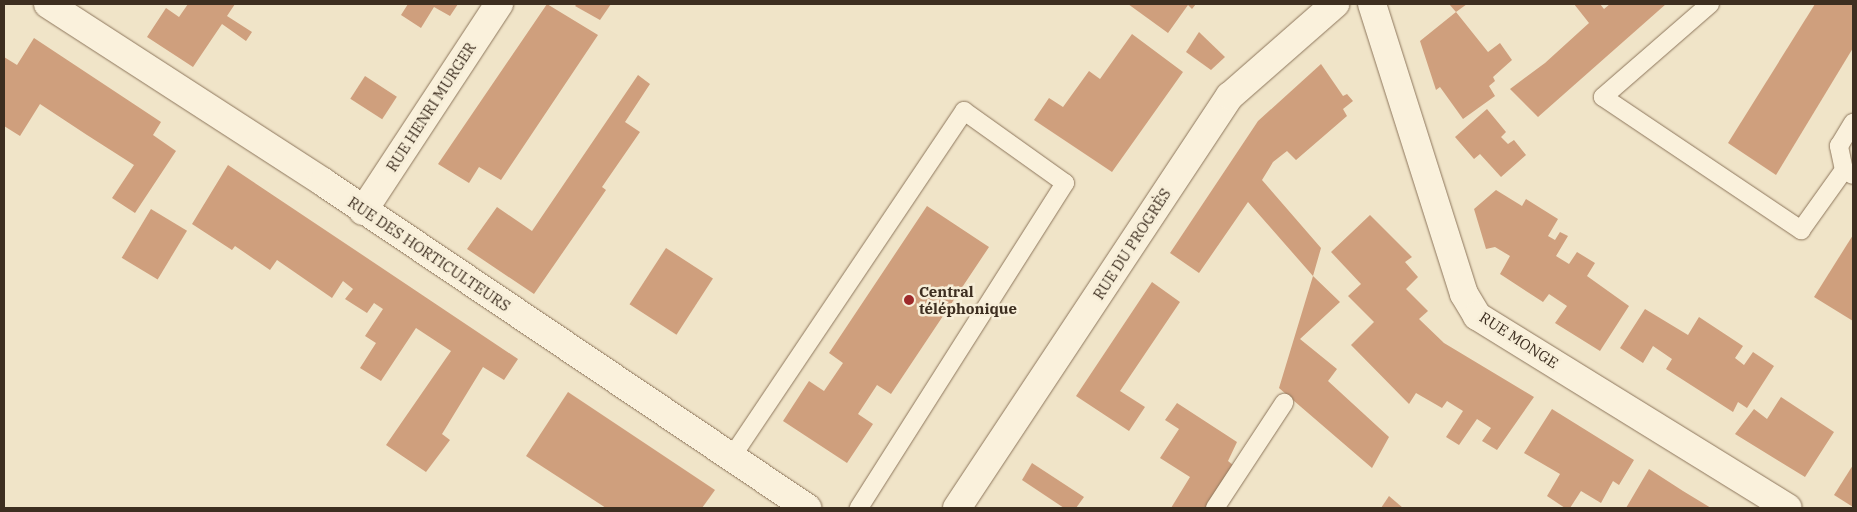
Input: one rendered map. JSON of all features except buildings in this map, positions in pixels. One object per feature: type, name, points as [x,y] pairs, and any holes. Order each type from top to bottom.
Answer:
[{"type":"street","name":"RUE DES HORTICULTEURS","points":[[48,4],[363,210],[807,508]]},
{"type":"street","name":"RUE HENRI MURGER","points":[[363,210],[499,4]]},
{"type":"street","name":"RUE DU PROGRÈS","points":[[957,508],[1230,96],[1335,4]]},
{"type":"street","name":"RUE MONGE","points":[[1372,4],[1464,294],[1477,316],[1788,508]]},
{"type":"lane","points":[[1710,4],[1602,97],[1801,230],[1849,173],[1839,146],[1853,123]]},
{"type":"lane","points":[[731,458],[964,111],[1065,184],[859,508]]},
{"type":"lane","points":[[1215,508],[1284,403]]},
{"type":"place","name":"Central téléphonique","points":[[909,300]]}]
